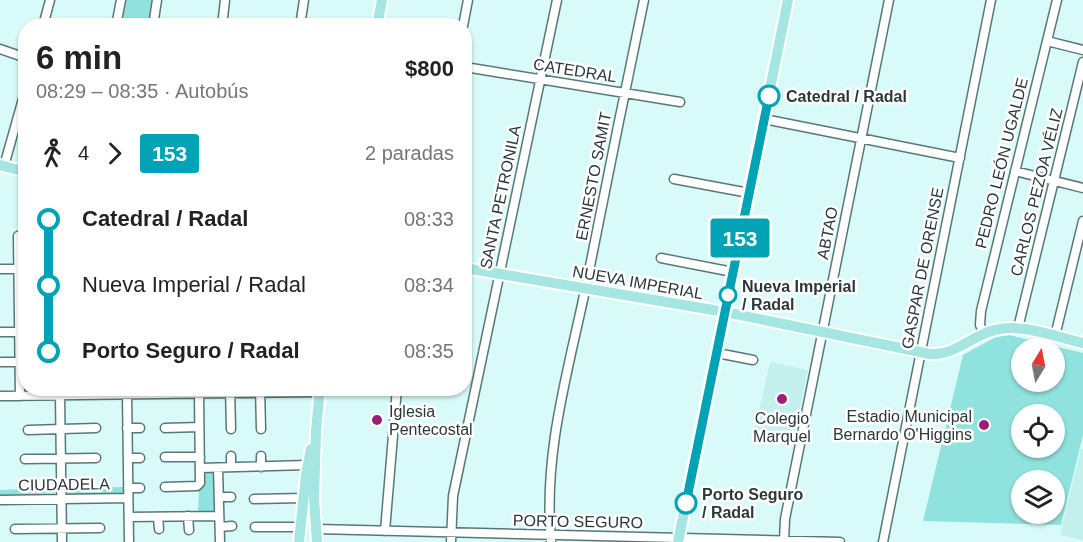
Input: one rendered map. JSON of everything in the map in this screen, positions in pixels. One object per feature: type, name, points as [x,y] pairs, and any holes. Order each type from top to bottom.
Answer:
[{"type":"main road","points":[[378,18],[381,0]]},
{"type":"main road","points":[[678,540],[788,0]]},
{"type":"main road","points":[[2,165],[18,170]]},
{"type":"main road","name":"NUEVA IMPERIAL","points":[[472,269],[725,312],[934,354],[946,353],[1001,328],[1018,328],[1083,343]]},
{"type":"main road","points":[[316,542],[314,498],[319,396]]},
{"type":"main road","points":[[299,542],[307,465],[316,431]]},
{"type":"street","points":[[45,18],[50,0]]},
{"type":"street","points":[[118,18],[121,0]]},
{"type":"street","points":[[155,18],[158,0]]},
{"type":"street","points":[[223,18],[225,0]]},
{"type":"street","points":[[301,18],[304,0]]},
{"type":"street","points":[[465,18],[468,0]]},
{"type":"street","name":"SANTA PETRONILA","points":[[451,538],[453,496],[557,0]]},
{"type":"street","name":"ERNESTO SAMIT","points":[[550,539],[549,492],[554,432],[644,0]]},
{"type":"street","name":"ABTAO","points":[[784,541],[785,519],[889,0]]},
{"type":"street","name":"GASPAR DE ORENSE","points":[[883,542],[991,0]]},
{"type":"street","name":"PEDRO LEÓN UGALDE","points":[[984,334],[980,325],[981,311],[1057,0]]},
{"type":"street","points":[[1047,41],[1083,50]]},
{"type":"street","points":[[0,49],[18,55]]},
{"type":"street","name":"CARLOS PEZOA VÉLIZ","points":[[1018,328],[1083,62]]},
{"type":"street","name":"CATEDRAL","points":[[472,69],[680,102]]},
{"type":"street","points":[[2,165],[18,114]]},
{"type":"street","points":[[764,119],[960,158]]},
{"type":"street","points":[[1015,171],[1083,188]]},
{"type":"street","points":[[674,179],[749,193]]},
{"type":"street","points":[[1055,336],[1083,221]]},
{"type":"street","points":[[0,269],[18,269],[18,236]]},
{"type":"street","points":[[661,258],[733,272]]},
{"type":"street","points":[[8,303],[18,303]]},
{"type":"street","points":[[0,332],[18,332]]},
{"type":"street","points":[[717,352],[753,360]]},
{"type":"street","points":[[2,362],[18,362]]},
{"type":"street","points":[[0,396],[21,396]]},
{"type":"street","points":[[60,396],[62,542]]},
{"type":"street","points":[[127,396],[129,542]]},
{"type":"street","points":[[165,487],[197,486],[200,483],[199,396]]},
{"type":"street","points":[[230,396],[231,429]]},
{"type":"street","points":[[260,396],[261,429]]},
{"type":"street","points":[[385,531],[396,396]]},
{"type":"street","points":[[165,428],[199,427]]},
{"type":"street","points":[[28,430],[96,428]]},
{"type":"street","points":[[127,428],[140,428]]},
{"type":"street","points":[[231,456],[231,467]]},
{"type":"street","points":[[261,456],[261,467]]},
{"type":"street","points":[[165,457],[200,457]]},
{"type":"street","points":[[25,459],[96,458]]},
{"type":"street","points":[[128,458],[140,458]]},
{"type":"street","points":[[200,468],[307,465]]},
{"type":"street","points":[[218,468],[220,542]]},
{"type":"street","name":"CIUDADELA","points":[[0,500],[61,499],[128,493],[140,488]]},
{"type":"street","points":[[219,497],[231,497]]},
{"type":"street","points":[[254,499],[304,498]]},
{"type":"street","points":[[188,516],[189,530]]},
{"type":"street","points":[[129,517],[219,516]]},
{"type":"street","points":[[158,517],[159,529]]},
{"type":"street","points":[[220,527],[232,526]]},
{"type":"street","points":[[255,527],[300,527]]},
{"type":"street","points":[[15,529],[100,528]]},
{"type":"street","name":"PORTO SEGURO","points":[[317,530],[404,532],[451,538],[840,542]]},
{"type":"street","points":[[359,531],[359,542]]},
{"type":"street","points":[[404,532],[405,542]]},
{"type":"shaded area","points":[[126,0],[153,0],[150,18],[123,18]]},
{"type":"shaded area","name":"Estadio Municipal Bernardo O'Higgins","points":[[1009,335],[1021,338],[1011,338],[1011,392],[1065,392],[1065,349],[1083,353],[1083,435],[1065,509],[1065,470],[1011,470],[1011,524],[923,521],[963,355],[996,337]]},
{"type":"shaded area","name":"Colegio Marquel","points":[[770,362],[808,370],[794,436],[755,429]]},
{"type":"shaded area","points":[[1081,448],[1083,449],[1083,540],[1060,535],[1063,524],[1065,524],[1065,514]]},
{"type":"shaded area","points":[[215,469],[215,513],[198,513],[199,488],[202,487],[205,471]]},
{"type":"shaded area","points":[[123,487],[123,497],[64,497],[64,488]]},
{"type":"shaded area","points":[[55,488],[55,497],[0,499],[0,490]]},
{"type":"bus line","name":"153","points":[[686,503],[769,96]]},
{"type":"place","name":"Catedral / Radal","points":[[769,96]]},
{"type":"place","name":"Nueva Imperial / Radal","points":[[728,295]]},
{"type":"place","name":"Colegio Marquel","points":[[782,399]]},
{"type":"place","name":"Iglesia Pentecostal","points":[[377,420]]},
{"type":"place","name":"Estadio Municipal Bernardo O'Higgins","points":[[984,425]]},
{"type":"place","name":"Porto Seguro / Radal","points":[[686,503]]}]
